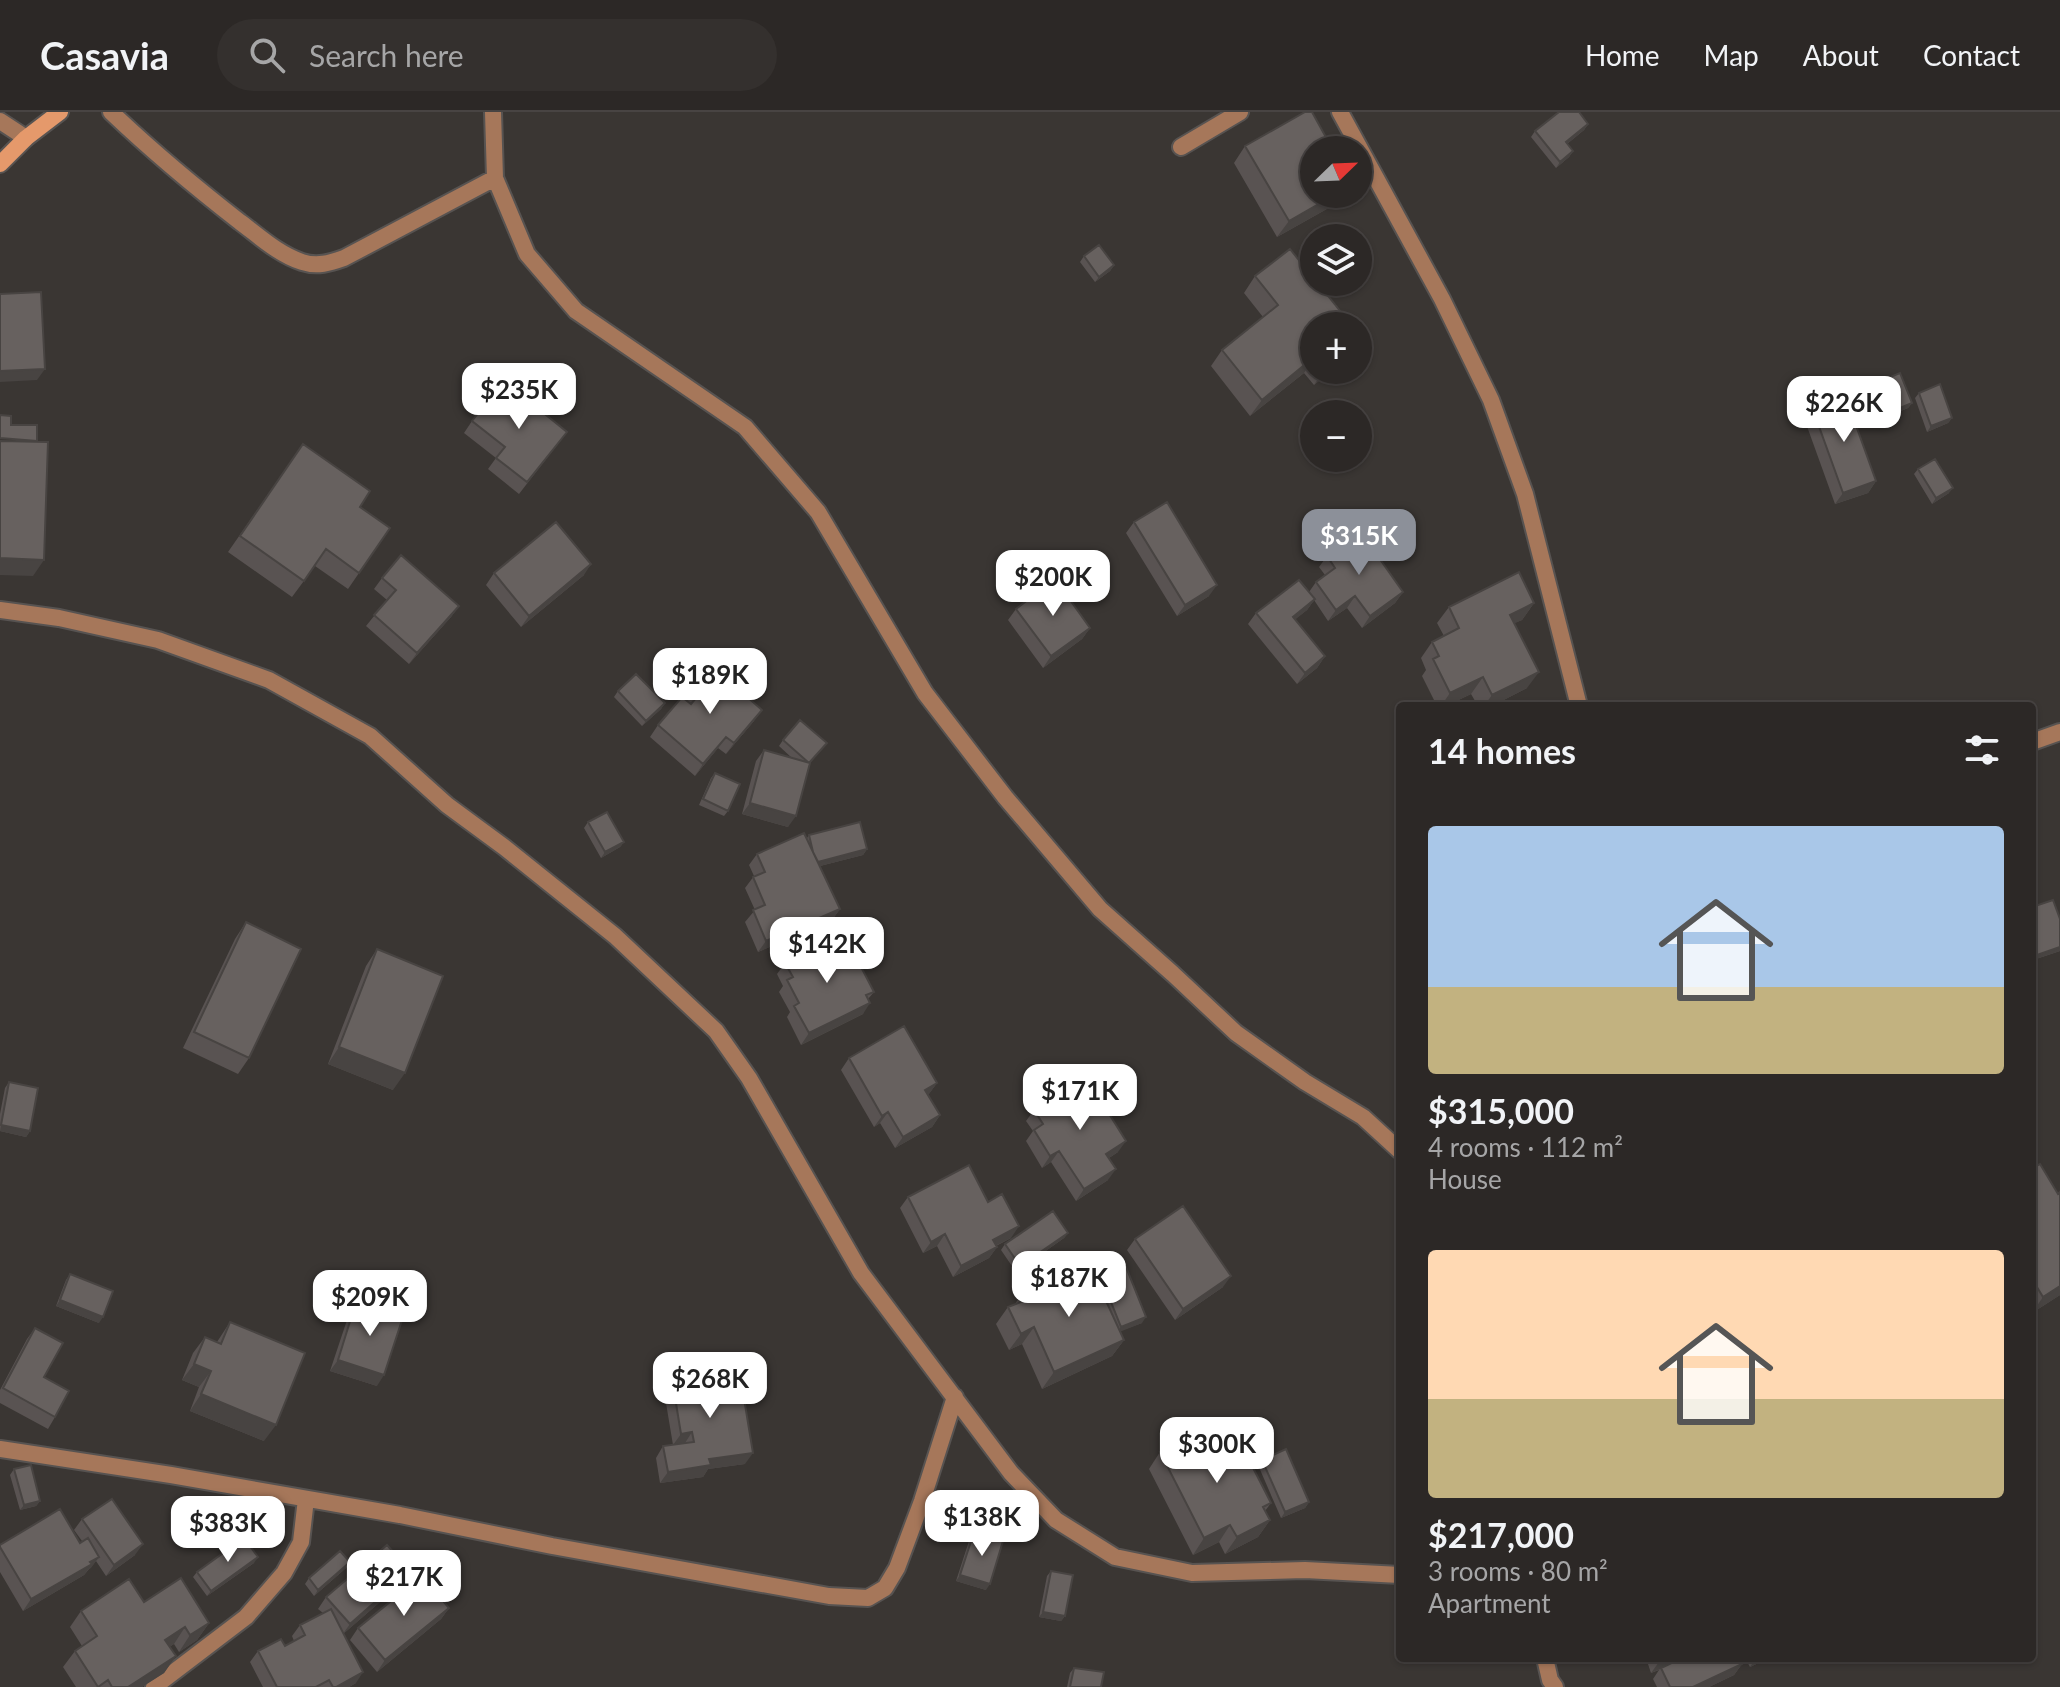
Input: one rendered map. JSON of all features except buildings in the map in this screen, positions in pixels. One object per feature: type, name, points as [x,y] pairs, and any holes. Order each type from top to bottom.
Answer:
[{"type":"street","points":[[0,164],[26,138],[60,112]]},
{"type":"street","points":[[111,112],[217,204],[279,251],[304,263],[324,265],[344,258],[495,178]]},
{"type":"street","points":[[493,112],[495,178],[527,254],[576,311],[745,427],[818,512],[925,693],[1005,797],[1100,909],[1236,1033],[1305,1082],[1363,1117],[1396,1147]]},
{"type":"street","points":[[1181,147],[1240,112]]},
{"type":"street","points":[[1340,112],[1442,299],[1491,400],[1525,494],[1578,702]]},
{"type":"street","points":[[0,121],[26,138]]},
{"type":"street","points":[[0,610],[59,618],[158,640],[269,680],[370,736],[447,805],[615,936],[716,1031],[749,1078],[861,1273],[1011,1473],[1056,1520],[1115,1557],[1192,1573],[1305,1570],[1396,1575]]},
{"type":"street","points":[[2036,741],[2060,732]]},
{"type":"street","points":[[0,1449],[171,1475],[829,1596],[868,1598],[885,1588],[897,1568],[955,1397]]},
{"type":"street","points":[[154,1687],[246,1617],[284,1573],[301,1542],[306,1499]]},
{"type":"street","points":[[1546,1662],[1555,1687]]}]
